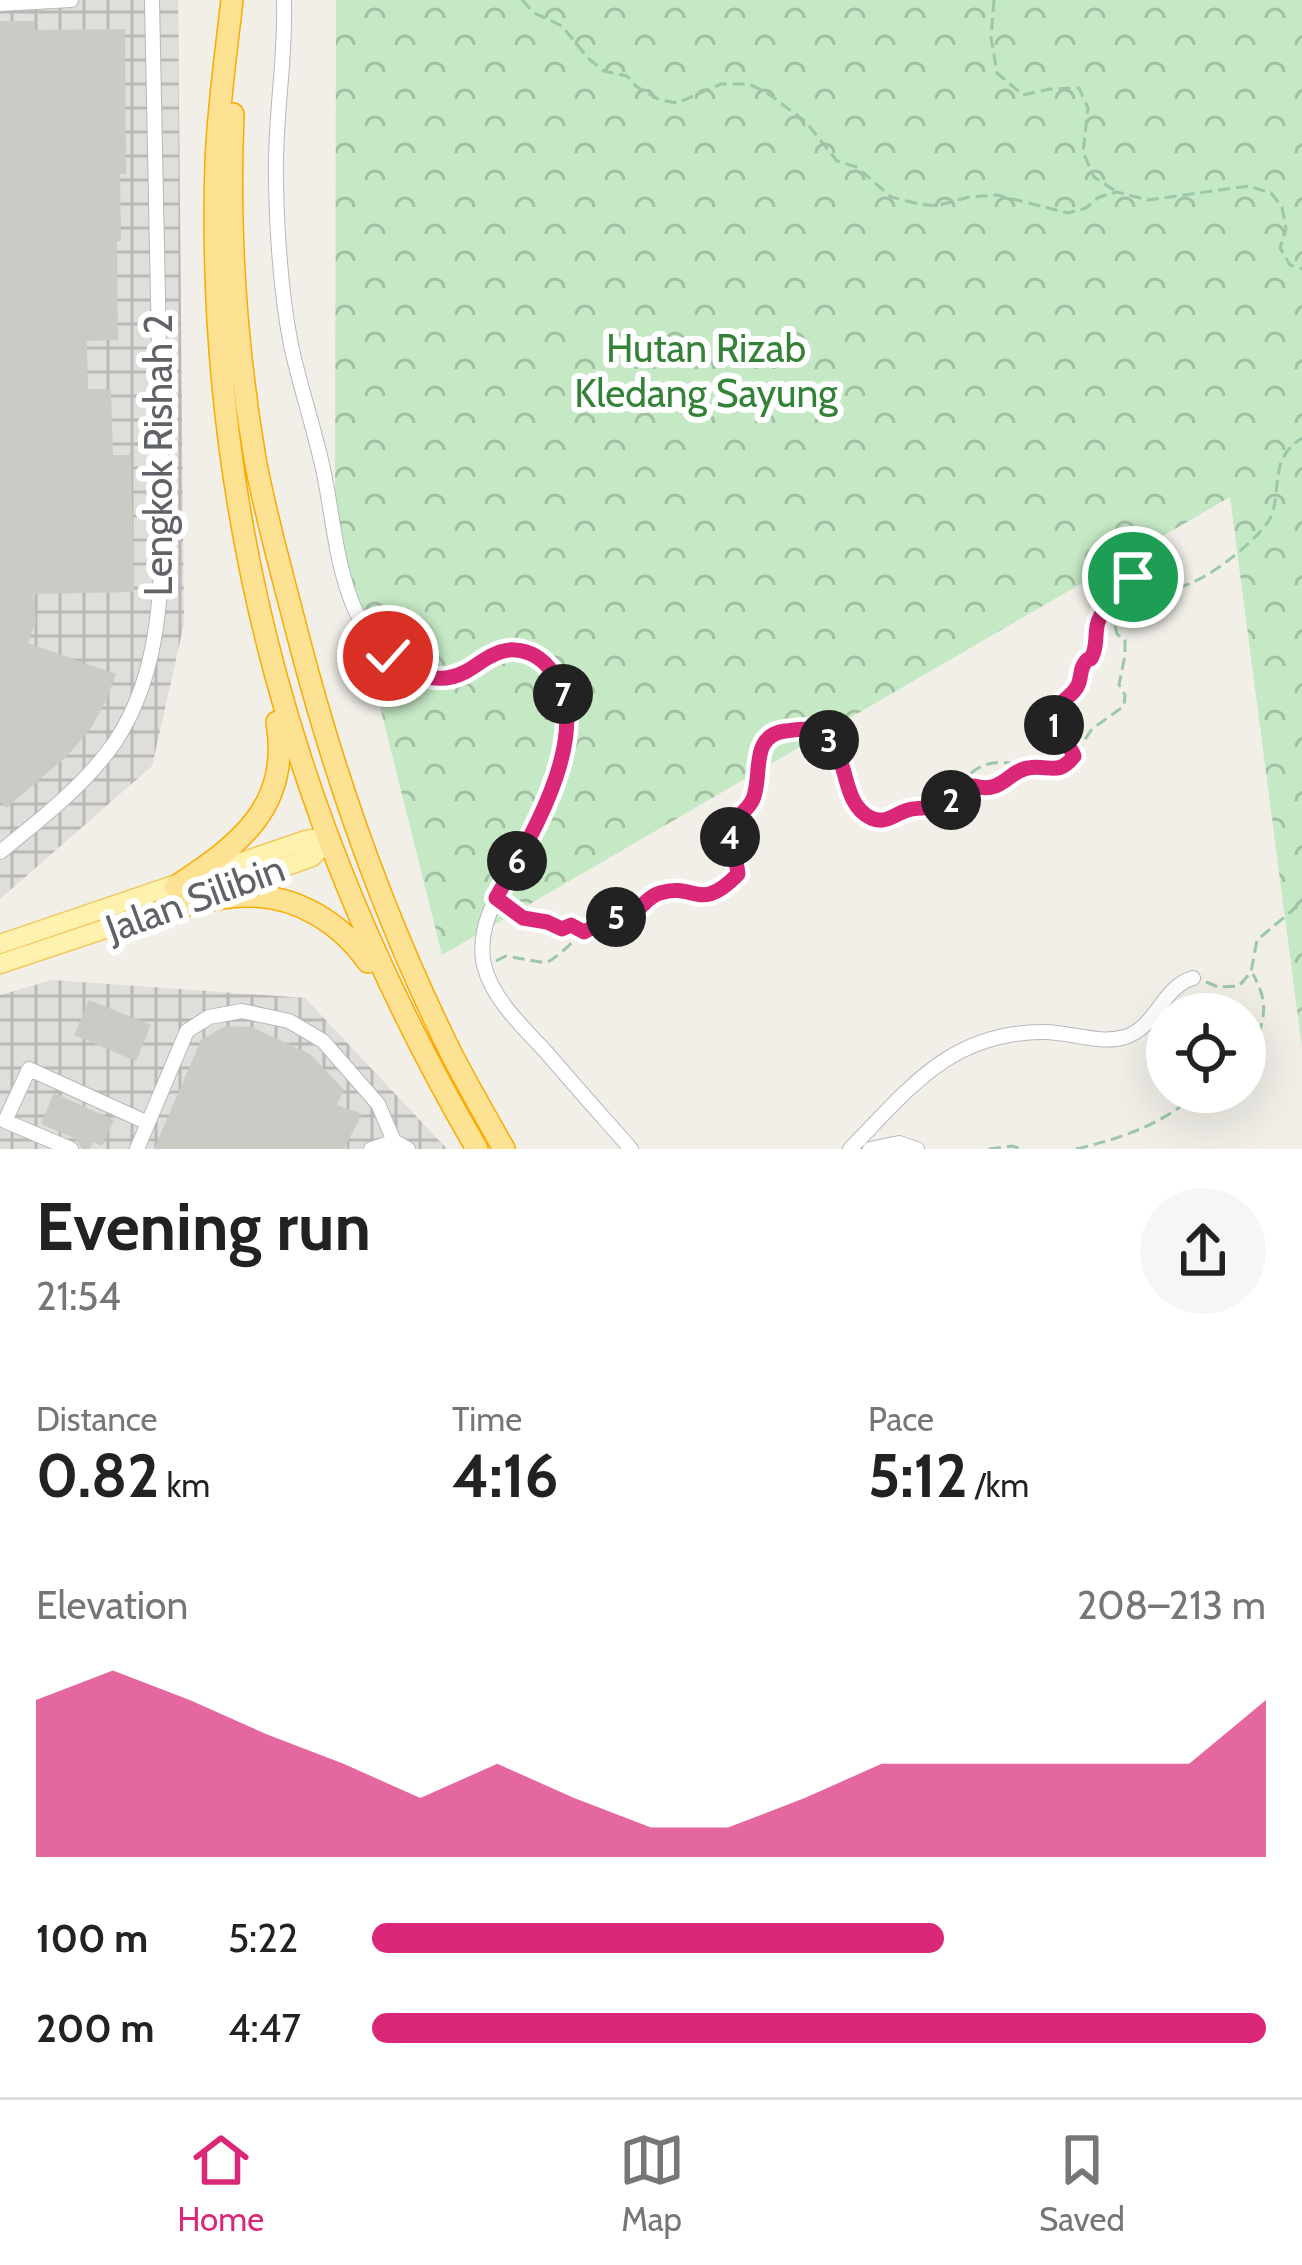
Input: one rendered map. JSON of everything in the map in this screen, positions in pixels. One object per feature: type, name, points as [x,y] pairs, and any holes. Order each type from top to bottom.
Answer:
[{"type":"highway","points":[[236,0],[234,242],[245,387],[280,616],[338,818],[328,841]]},
{"type":"highway","points":[[175,886],[248,831],[271,796],[281,746],[232,463],[219,326],[216,159],[236,0]]},
{"type":"highway","points":[[256,461],[331,755],[379,886],[453,1057]]},
{"type":"highway","points":[[263,631],[328,841],[404,1018]]},
{"type":"highway","points":[[328,841],[347,849],[357,863],[408,980],[504,1149]]},
{"type":"highway","points":[[162,911],[251,895],[289,902],[327,920],[356,945],[404,1018],[477,1149]]},
{"type":"main road","name":"Jalan Silibin","points":[[0,944],[306,840],[328,841],[312,856],[0,964]]},
{"type":"street","points":[[0,4],[71,0]]},
{"type":"street","name":"Lengkok Rishah 2","points":[[0,852],[74,787],[113,744],[138,698],[152,650],[161,575],[162,497],[152,0]]},
{"type":"street","points":[[284,0],[276,183],[285,298],[290,340],[352,601],[362,623],[388,656],[418,675],[449,678],[506,650],[519,650],[545,661],[559,681],[566,706],[556,776],[487,918],[484,968],[515,1018],[631,1149]]},
{"type":"street","points":[[850,1149],[913,1083],[940,1061],[974,1044],[1047,1031],[1122,1038],[1160,1008],[1180,982],[1193,978]]},
{"type":"street","points":[[137,1149],[188,1031],[209,1017],[242,1011],[289,1021],[310,1031],[337,1054],[378,1104],[401,1145],[371,1149]]},
{"type":"street","points":[[71,1149],[5,1120],[29,1069],[148,1123]]},
{"type":"street","points":[[870,1149],[899,1143],[917,1149]]},
{"type":"path","points":[[522,0],[534,13],[562,26],[604,71],[627,76],[660,100],[677,103],[721,84],[749,84],[766,92],[806,122],[837,161],[857,167],[891,197],[936,206],[969,196],[997,195],[1068,213],[1117,192]]},
{"type":"path","points":[[994,0],[991,37],[997,73],[1023,95],[1078,88],[1088,108],[1083,152],[1094,177],[1117,192],[1148,200],[1249,186],[1271,193],[1282,207],[1286,229],[1280,248],[1290,266],[1302,269]]},
{"type":"path","points":[[1074,756],[1053,719],[1093,656],[1099,620],[1118,586],[1144,569],[1165,585],[1179,587],[1201,580],[1247,547],[1270,520],[1276,472],[1302,438]]},
{"type":"path","points":[[1024,767],[984,789],[974,786],[968,776],[979,765],[997,760],[1057,769],[1068,764],[1092,730],[1124,706],[1119,685],[1125,640],[1115,626],[1123,616],[1113,598]]},
{"type":"path","points":[[484,968],[506,956],[546,963],[568,951],[584,932],[635,912],[659,893],[707,896],[727,886],[738,874],[729,834],[752,800],[760,747],[775,732],[816,730],[832,742],[851,799],[859,811],[876,820],[933,807],[974,786]]},
{"type":"path","points":[[496,898],[523,918],[562,929],[571,925],[584,932]]},
{"type":"path","points":[[1193,978],[1218,987],[1239,986],[1251,972],[1257,940],[1302,898]]},
{"type":"path","points":[[1251,972],[1263,993]]},
{"type":"path","points":[[1076,1149],[1176,1113]]},
{"type":"path","points":[[989,1149],[1022,1149]]},
{"type":"shaded area","points":[[0,0],[178,0],[184,624],[152,766],[0,899]]},
{"type":"shaded area","points":[[52,980],[305,998],[447,1149],[0,1149],[0,995]]},
{"type":"green space","name":"Hutan Rizab Kledang Sayung","points":[[336,0],[1302,0],[1302,1048],[1230,497],[442,955],[335,526]]},
{"type":"building","points":[[0,21],[35,21],[35,30],[125,29],[126,174],[120,174],[118,340],[87,341],[88,389],[111,389],[113,455],[131,455],[134,592],[33,594],[36,621],[28,643],[116,674],[90,730],[6,808],[0,801]]},
{"type":"building","points":[[89,1000],[151,1025],[136,1061],[74,1035]]},
{"type":"building","points":[[225,1026],[252,1027],[310,1054],[344,1090],[337,1105],[362,1114],[344,1149],[154,1149],[201,1040]]},
{"type":"building","points":[[54,1093],[114,1120],[102,1146],[93,1142],[90,1149],[82,1149],[76,1139],[41,1124]]},
{"type":"route","points":[[388,656],[432,679],[464,673],[506,650],[545,661],[559,681],[566,706],[565,735],[556,776],[531,835],[496,898],[523,918],[562,929],[571,925],[584,932],[635,912],[659,893],[707,896],[727,886],[738,874],[729,834],[752,800],[760,747],[775,732],[816,730],[832,742],[851,799],[859,811],[876,820],[933,807],[974,786],[984,789],[1000,784],[1024,767],[1057,769],[1068,764],[1074,756],[1056,731],[1056,708],[1073,693],[1084,664],[1093,656],[1099,620],[1118,586],[1133,577]]}]
